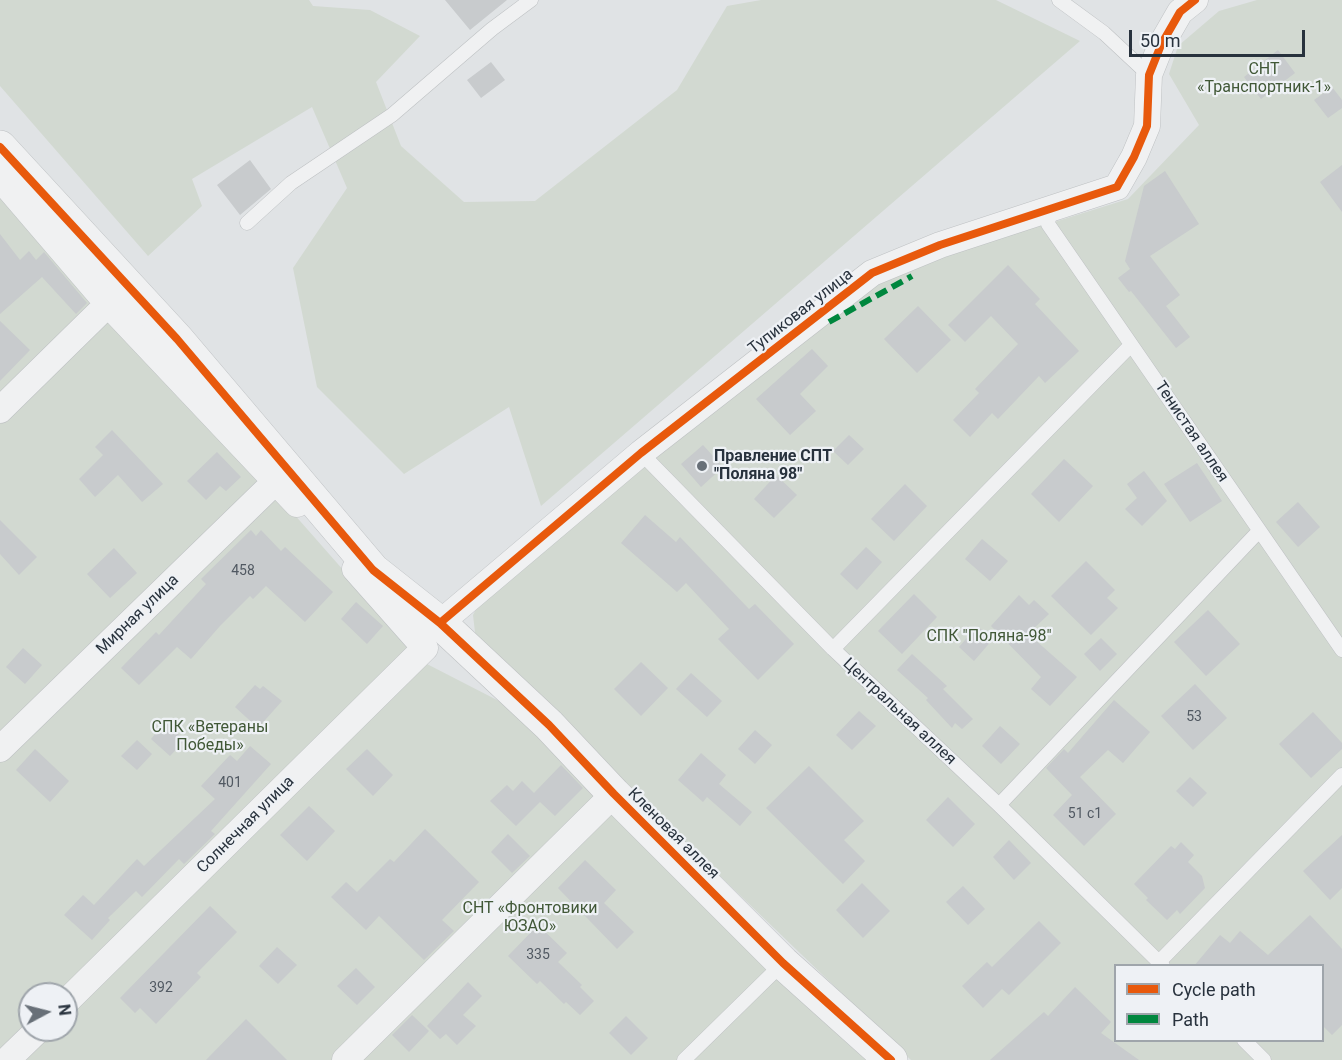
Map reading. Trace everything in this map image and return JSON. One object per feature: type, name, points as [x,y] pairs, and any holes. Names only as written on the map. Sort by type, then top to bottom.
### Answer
[{"type":"street","name":"Тупиковая улица","points":[[433,635],[641,453],[872,273],[940,245],[1117,187],[1134,157],[1147,126],[1149,75],[1161,45],[1180,12],[1195,0]]},
{"type":"street","name":"Кленовая аллея","points":[[0,147],[177,339],[373,570],[433,635],[549,725],[614,794],[783,963],[891,1060]]},
{"type":"street","points":[[0,178],[108,304],[276,481],[433,635]]},
{"type":"street","points":[[0,410],[108,304]]},
{"type":"street","name":"Мирная улица","points":[[0,749],[276,481]]},
{"type":"street","name":"Солнечная улица","points":[[78,990],[433,635]]},
{"type":"street","points":[[345,1060],[614,794]]},
{"type":"street","points":[[7,1060],[26,1042]]},
{"type":"lane","points":[[247,223],[291,183],[392,115],[492,29],[531,0]]},
{"type":"lane","points":[[1059,0],[1104,33],[1149,75]]},
{"type":"lane","name":"Тенистая аллея","points":[[1050,210],[1048,224],[1342,650]]},
{"type":"lane","points":[[833,649],[1131,345]]},
{"type":"lane","name":"Центральная аллея","points":[[641,453],[833,649],[999,805],[1161,964]]},
{"type":"lane","points":[[999,805],[1259,531]]},
{"type":"lane","points":[[1161,964],[1342,775]]},
{"type":"lane","points":[[684,1060],[783,963]]},
{"type":"lane","points":[[1245,1042],[1264,1060]]},
{"type":"green space","points":[[0,0],[309,0],[313,6],[370,10],[420,36],[376,82],[401,146],[464,202],[535,201],[677,90],[727,6],[761,0],[996,0],[1080,41],[541,506],[509,407],[404,474],[317,387],[293,268],[347,188],[312,107],[192,179],[202,206],[148,256],[0,86]]},
{"type":"green space","name":"СПК \"Поляна-98\"","points":[[1257,0],[1342,0],[1342,1060],[911,1060],[476,641],[473,615],[480,602],[853,293],[954,245],[1048,224],[1128,199],[1199,125],[1169,74],[1178,46],[1219,11]]},
{"type":"green space","name":"СПК «Ветераны Победы»","points":[[0,180],[425,663],[532,718],[868,1060],[0,1060]]},
{"type":"building","points":[[445,0],[507,0],[470,30]]},
{"type":"building","points":[[1278,50],[1295,73],[1261,99],[1244,77]]},
{"type":"building","points":[[491,62],[505,80],[481,98],[467,80]]},
{"type":"building","points":[[1332,87],[1342,100],[1342,108],[1328,118],[1314,100]]},
{"type":"building","points":[[250,160],[271,189],[240,215],[217,185]]},
{"type":"building","points":[[1342,165],[1342,212],[1320,182]]},
{"type":"building","points":[[1165,171],[1199,224],[1150,256],[1180,295],[1166,306],[1190,337],[1176,348],[1118,278],[1130,269],[1125,261],[1144,186]]},
{"type":"building","points":[[0,234],[20,260],[29,251],[36,260],[44,252],[87,303],[76,314],[42,277],[0,314]]},
{"type":"building","points":[[1008,265],[1040,299],[1035,304],[1079,351],[1045,383],[1039,376],[998,419],[992,413],[970,437],[953,420],[979,393],[975,389],[1018,344],[991,316],[965,342],[948,325]]},
{"type":"building","points":[[918,306],[951,340],[917,373],[884,339]]},
{"type":"building","points":[[0,321],[30,350],[0,381]]},
{"type":"building","points":[[812,349],[828,366],[800,394],[816,411],[790,435],[756,399]]},
{"type":"building","points":[[112,430],[163,484],[142,502],[118,475],[95,497],[79,479],[103,455],[95,447]]},
{"type":"building","points":[[849,435],[864,449],[848,465],[833,451]]},
{"type":"building","name":"Правление СПТ \"Поляна 98\"","points":[[703,445],[723,467],[701,487],[681,464]]},
{"type":"building","points":[[217,452],[241,477],[226,491],[220,486],[206,500],[187,481]]},
{"type":"building","points":[[1064,459],[1093,486],[1059,522],[1031,494]]},
{"type":"building","points":[[1197,463],[1222,501],[1190,522],[1164,484]]},
{"type":"building","points":[[1144,471],[1167,501],[1142,526],[1125,509],[1137,498],[1127,484]]},
{"type":"building","points":[[776,475],[797,495],[774,518],[754,499]]},
{"type":"building","points":[[905,484],[927,506],[894,541],[871,519]]},
{"type":"building","points":[[1298,502],[1320,527],[1298,547],[1276,522]]},
{"type":"building","points":[[645,515],[676,542],[680,537],[749,609],[755,604],[794,644],[758,680],[718,639],[729,629],[686,583],[677,592],[621,543]]},
{"type":"building","points":[[0,520],[37,557],[19,575],[0,554]]},
{"type":"building","points":[[251,530],[256,536],[261,530],[281,551],[285,547],[333,592],[305,622],[266,586],[253,599],[250,596],[191,659],[177,647],[139,685],[121,668],[156,632],[159,635],[206,584],[201,579]]},
{"type":"building","points":[[982,539],[1008,561],[990,581],[965,559]]},
{"type":"building","points":[[866,547],[882,562],[857,590],[840,574]]},
{"type":"building","points":[[114,548],[137,573],[110,598],[87,574]]},
{"type":"building","points":[[1086,561],[1115,590],[1107,598],[1118,608],[1091,635],[1051,596]]},
{"type":"building","points":[[914,594],[937,617],[902,654],[878,631]]},
{"type":"building","points":[[1019,595],[1029,605],[1034,600],[1049,614],[1031,631],[1037,637],[1034,639],[1077,677],[1050,706],[1031,689],[1041,677],[991,626]]},
{"type":"building","points":[[356,602],[383,626],[367,644],[341,619]]},
{"type":"building","points":[[1208,610],[1240,644],[1206,676],[1174,642]]},
{"type":"building","points":[[977,626],[993,639],[974,661],[959,647]]},
{"type":"building","points":[[1101,638],[1117,654],[1100,671],[1084,654]]},
{"type":"building","points":[[23,648],[42,665],[25,684],[6,667]]},
{"type":"building","points":[[912,654],[947,686],[943,689],[973,719],[962,729],[955,723],[952,728],[926,700],[928,698],[897,670]]},
{"type":"building","points":[[641,662],[668,688],[641,716],[614,689]]},
{"type":"building","points":[[691,673],[722,701],[707,717],[676,689]]},
{"type":"building","points":[[1195,684],[1227,718],[1193,750],[1161,716]]},
{"type":"building","points":[[255,685],[260,689],[263,686],[282,701],[258,728],[235,707]]},
{"type":"building","points":[[1114,700],[1150,732],[1123,763],[1108,750],[1080,777],[1116,814],[1084,846],[1053,815],[1072,795],[1046,768],[1064,749],[1068,753]]},
{"type":"building","points":[[859,711],[876,726],[852,750],[836,735]]},
{"type":"building","points":[[1313,712],[1342,743],[1342,749],[1311,778],[1279,744]]},
{"type":"building","points":[[165,722],[185,740],[170,756],[151,739]]},
{"type":"building","points":[[1000,726],[1020,744],[1001,764],[982,746]]},
{"type":"building","points":[[755,730],[772,745],[755,764],[738,749]]},
{"type":"building","points":[[137,740],[152,754],[137,770],[121,756]]},
{"type":"building","points":[[250,746],[271,764],[211,831],[215,834],[184,864],[179,859],[142,897],[136,891],[108,918],[110,920],[92,940],[64,915],[83,895],[94,905],[137,859],[144,866],[215,799],[201,786],[230,755],[237,761]]},
{"type":"building","points":[[35,749],[69,781],[50,802],[16,770]]},
{"type":"building","points":[[367,749],[393,775],[373,796],[346,769]]},
{"type":"building","points":[[701,753],[726,775],[719,784],[752,812],[740,826],[707,797],[703,802],[678,780]]},
{"type":"building","points":[[561,765],[583,788],[555,816],[540,802],[516,826],[490,801],[507,785],[513,791],[522,781],[534,793]]},
{"type":"building","points":[[809,766],[864,821],[844,840],[865,861],[843,884],[766,808]]},
{"type":"building","points":[[1190,777],[1207,793],[1193,807],[1176,791]]},
{"type":"building","points":[[948,797],[975,824],[953,847],[926,820]]},
{"type":"building","points":[[309,806],[335,831],[307,861],[280,835]]},
{"type":"building","points":[[425,829],[479,882],[442,920],[454,931],[424,960],[379,916],[366,930],[331,897],[346,882],[357,892],[390,859],[394,862]]},
{"type":"building","points":[[508,834],[530,856],[512,873],[491,852]]},
{"type":"building","points":[[1342,835],[1342,888],[1330,900],[1303,871]]},
{"type":"building","points":[[1009,840],[1031,863],[1014,880],[993,857]]},
{"type":"building","points":[[1181,842],[1194,855],[1188,862],[1202,876],[1205,888],[1180,914],[1177,910],[1167,920],[1146,900],[1148,898],[1134,884],[1171,846],[1175,849]]},
{"type":"building","points":[[585,860],[616,890],[604,903],[634,932],[617,949],[558,888]]},
{"type":"building","points":[[862,883],[890,911],[863,938],[836,910]]},
{"type":"building","points":[[963,886],[985,909],[968,925],[946,902]]},
{"type":"building","points":[[210,906],[237,932],[197,973],[201,977],[156,1024],[140,1008],[135,1013],[120,998]]},
{"type":"building","points":[[1310,915],[1342,949],[1342,1025],[1332,1035],[1324,1027],[1324,964],[1196,964],[1220,935],[1230,943],[1240,931],[1268,955]]},
{"type":"building","points":[[1039,921],[1061,943],[1009,995],[1002,989],[983,1008],[962,986],[987,962],[992,967]]},
{"type":"building","points":[[538,925],[567,953],[558,962],[582,985],[580,987],[594,1001],[580,1015],[566,1002],[564,1004],[540,981],[537,984],[508,956]]},
{"type":"building","points":[[277,947],[297,965],[278,984],[259,966]]},
{"type":"building","points":[[356,968],[375,987],[357,1005],[337,986]]},
{"type":"building","points":[[468,982],[482,996],[463,1015],[476,1026],[457,1045],[446,1034],[440,1039],[427,1026]]},
{"type":"building","points":[[1075,987],[1111,1022],[1101,1033],[1139,1060],[990,1060],[1044,1012],[1048,1016]]},
{"type":"building","points":[[412,1015],[429,1031],[409,1052],[392,1035]]},
{"type":"building","points":[[626,1016],[648,1038],[631,1055],[609,1033]]},
{"type":"building","points":[[246,1019],[287,1060],[206,1060]]},
{"type":"marked path","points":[[829,322],[912,276]]},
{"type":"cycle path","points":[[440,623],[641,453],[872,273],[940,245],[1117,187],[1134,157],[1147,126],[1149,75],[1161,45],[1180,12],[1195,0]]},
{"type":"cycle path","points":[[0,147],[177,339],[373,570],[440,623],[549,725],[614,794],[783,963],[891,1060]]},
{"type":"place","name":"Правление СПТ \"Поляна 98\"","points":[[702,466]]},
{"type":"park label","name":"СНТ «Транспортник-1»","points":[[1264,79]]},
{"type":"park label","name":"СНТ «Фронтовики ЮЗАО»","points":[[530,918]]}]
